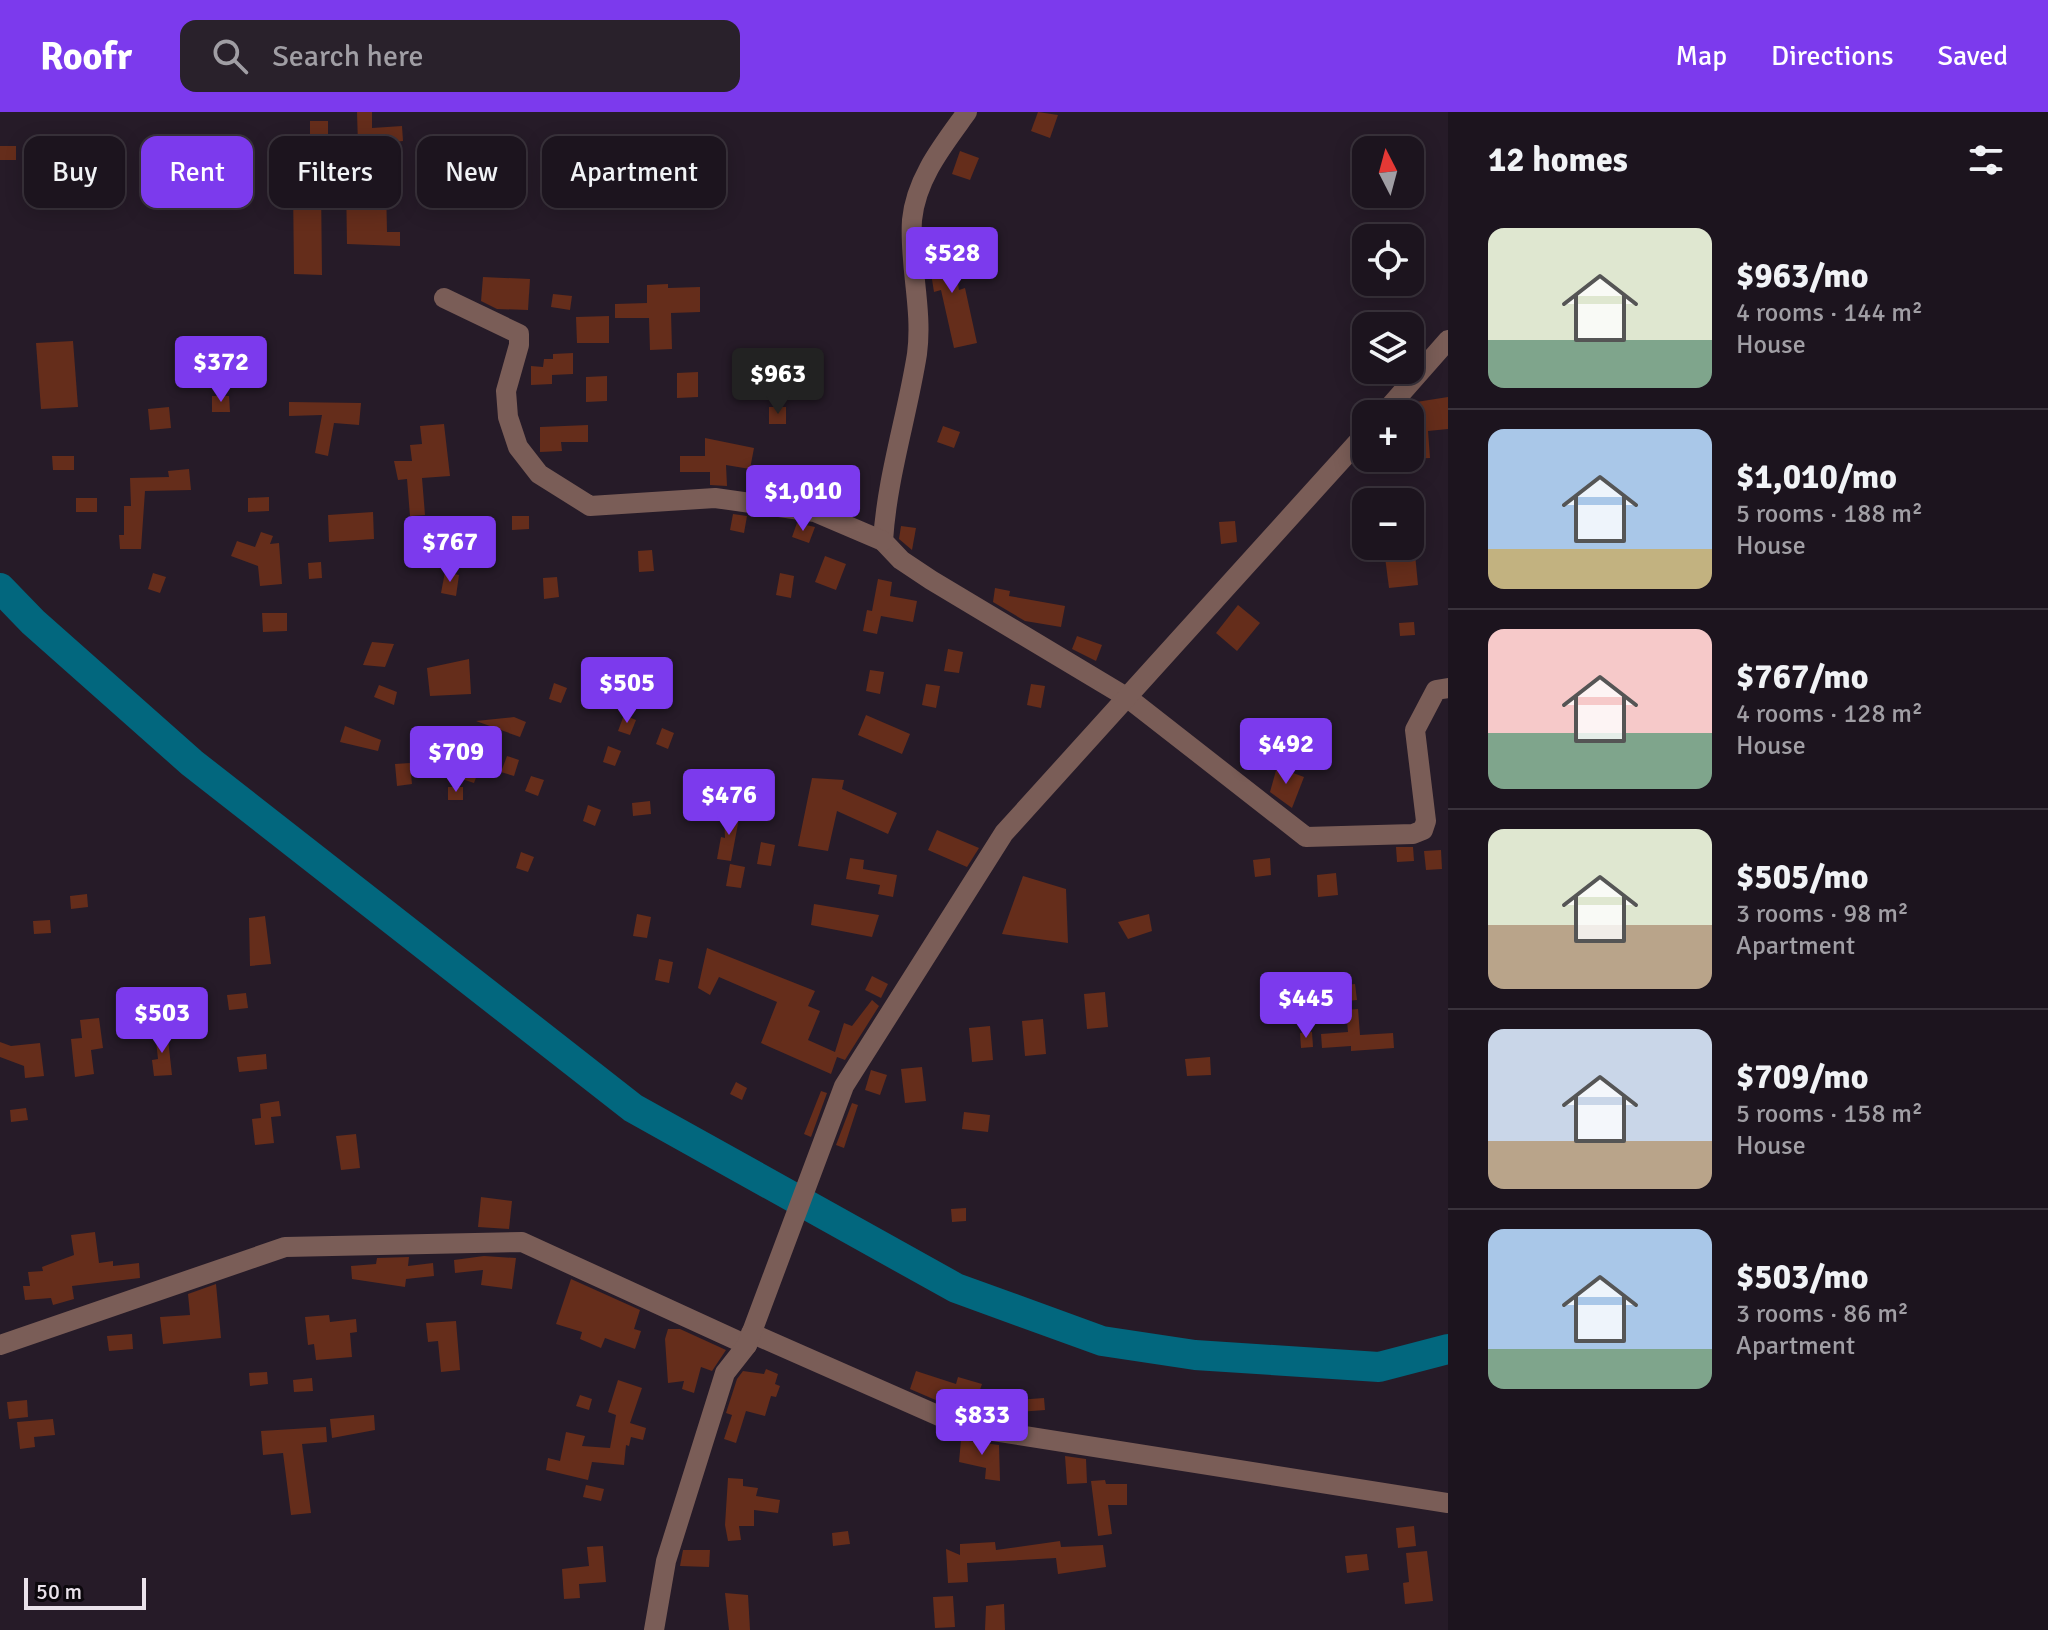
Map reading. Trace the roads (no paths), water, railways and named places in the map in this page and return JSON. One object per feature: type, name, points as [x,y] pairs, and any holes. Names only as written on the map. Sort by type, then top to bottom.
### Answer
[{"type":"street","points":[[883,541],[890,474],[917,353],[920,311],[912,219],[921,186],[938,152],[967,112]]},
{"type":"street","points":[[444,298],[519,334],[506,391],[508,417],[518,447],[539,474],[590,506],[715,498],[815,512],[883,541],[901,560],[931,580],[1128,698],[1306,837],[1413,834],[1423,830],[1426,821],[1415,730],[1436,690],[1448,688]]},
{"type":"street","points":[[1395,400],[1448,340]]},
{"type":"street","points":[[654,1630],[666,1561],[725,1373],[749,1339],[844,1086],[1004,833],[1352,449]]},
{"type":"street","points":[[0,1345],[285,1247],[522,1242],[962,1426],[1448,1503]]},
{"type":"waterway","points":[[0,588],[33,622],[192,763],[633,1108],[956,1288],[1102,1341],[1195,1355],[1379,1367],[1448,1349]]}]
